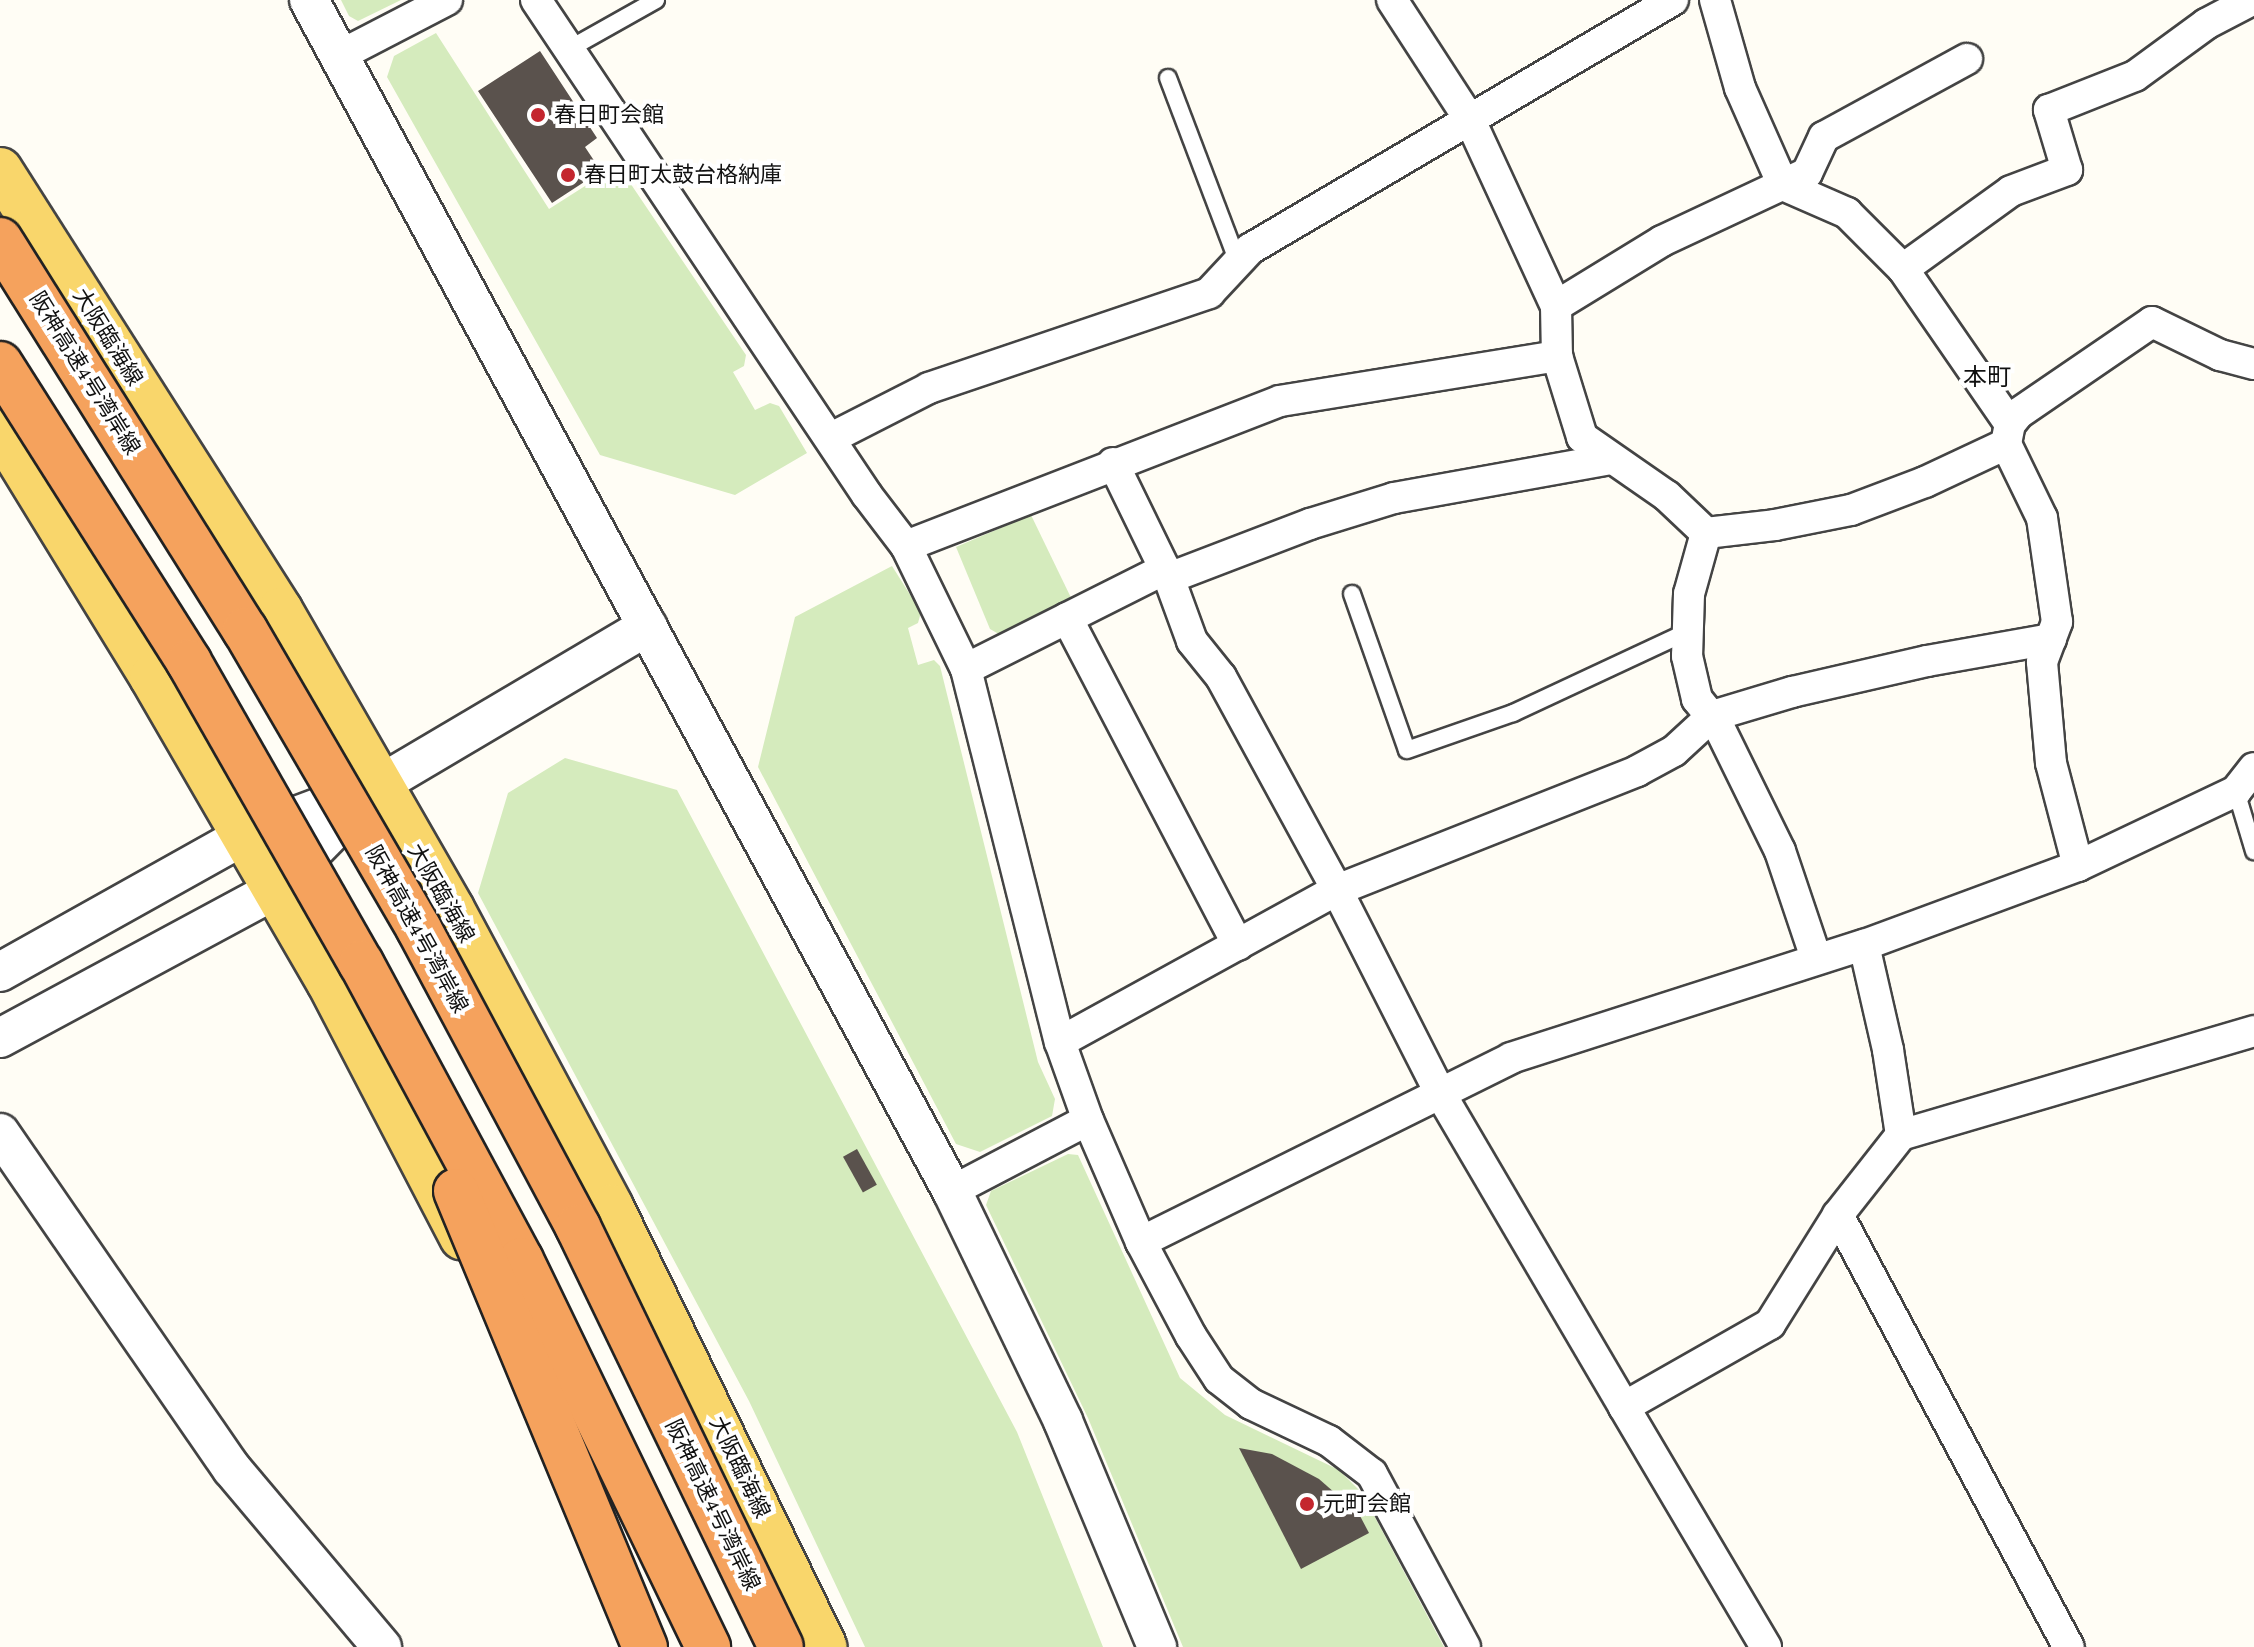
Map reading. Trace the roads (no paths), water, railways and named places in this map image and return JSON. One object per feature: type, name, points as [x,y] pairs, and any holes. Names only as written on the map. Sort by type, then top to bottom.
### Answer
[{"type":"highway","name":"阪神高速4号湾岸線","points":[[0,240],[245,630],[419,929],[578,1227],[781,1647]]},
{"type":"highway","points":[[0,364],[189,662],[361,963],[521,1260],[708,1647]]},
{"type":"highway","points":[[361,963],[645,1647]]},
{"type":"main road","name":"大阪臨海線","points":[[0,170],[280,610],[452,909],[611,1207],[764,1515],[825,1647]]},
{"type":"main road","points":[[0,429],[152,677],[329,982],[475,1262],[668,1647]]},
{"type":"street","points":[[309,0],[337,57],[952,1191],[1063,1421],[1157,1647]]},
{"type":"street","points":[[337,57],[447,0]]},
{"type":"street","points":[[536,0],[867,495],[906,546],[966,669],[1060,1042],[1088,1120],[1141,1242],[1191,1336],[1219,1379],[1251,1404],[1329,1441],[1372,1474],[1465,1647]]},
{"type":"street","points":[[1392,0],[1470,120],[1556,306],[1557,356],[1582,437],[1667,496],[1706,533]]},
{"type":"street","points":[[831,438],[929,388],[1209,293],[1250,249],[1673,0]]},
{"type":"street","points":[[1715,0],[1740,88],[1783,185],[1847,213],[1903,269],[2008,434],[2042,518],[2057,622],[2042,662],[2051,763],[2078,866]]},
{"type":"street","points":[[1903,269],[2011,191],[2067,170],[2049,110],[2135,76],[2206,24],[2252,0]]},
{"type":"street","points":[[1556,306],[1662,241],[1807,173],[1824,137],[1967,59]]},
{"type":"street","points":[[1706,533],[1775,525],[1851,510],[1925,482],[2008,434],[2019,413],[2152,322],[2220,355],[2254,364]]},
{"type":"street","points":[[906,546],[1113,463],[1280,401],[1557,356]]},
{"type":"street","points":[[966,669],[1067,618],[1167,573],[1310,524],[1394,498],[1610,459]]},
{"type":"street","points":[[1113,463],[1167,573],[1192,641],[1221,677],[1337,890],[1440,1093],[1766,1647]]},
{"type":"street","points":[[1706,533],[1689,594],[1687,656],[1697,699],[1712,716],[1780,851],[1816,958]]},
{"type":"street","points":[[1067,618],[1238,945]]},
{"type":"street","points":[[0,972],[243,836],[379,785],[648,626]]},
{"type":"street","points":[[1060,1042],[1337,890],[1637,771],[1674,751],[1712,716],[1792,692],[1927,661],[2051,639]]},
{"type":"street","points":[[1141,1242],[1511,1058],[1864,945],[2078,866],[2245,780]]},
{"type":"street","points":[[0,1038],[275,890],[379,785]]},
{"type":"street","points":[[1864,945],[1888,1050],[1901,1135]]},
{"type":"street","points":[[1624,1407],[1770,1324],[1838,1215],[1901,1135],[2254,1031]]},
{"type":"street","points":[[952,1191],[1088,1120]]},
{"type":"street","points":[[0,1133],[232,1469],[382,1647]]},
{"type":"street","points":[[1838,1215],[2069,1647]]},
{"type":"lane","points":[[569,49],[656,0]]},
{"type":"lane","points":[[1168,78],[1238,262]]},
{"type":"lane","points":[[1352,594],[1407,750],[1513,713],[1687,632]]},
{"type":"lane","points":[[2245,780],[2254,851]]},
{"type":"place","name":"春日町会館","points":[[538,115]]},
{"type":"place","name":"春日町太鼓台格納庫","points":[[568,175]]},
{"type":"place","name":"元町会館","points":[[1307,1504]]},
{"type":"district","name":"本町","points":[[1987,377]]}]
